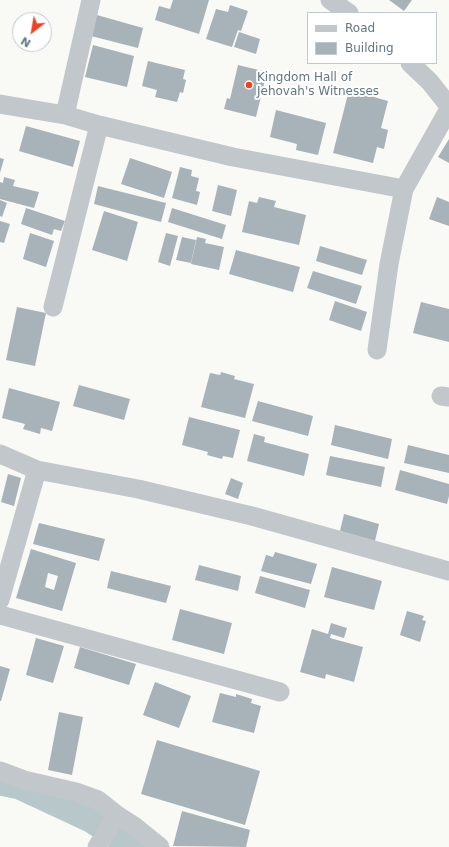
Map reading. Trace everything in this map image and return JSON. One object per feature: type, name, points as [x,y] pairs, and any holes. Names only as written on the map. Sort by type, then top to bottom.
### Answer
[{"type":"street","points":[[65,115],[91,0]]},
{"type":"street","points":[[330,0],[348,12]]},
{"type":"street","points":[[411,64],[430,82],[449,106]]},
{"type":"street","points":[[0,104],[65,115],[99,125],[233,157],[404,189]]},
{"type":"street","points":[[377,350],[389,264],[404,189],[449,109]]},
{"type":"street","points":[[53,307],[99,125]]},
{"type":"street","points":[[0,454],[37,470],[138,489],[252,516],[449,571]]},
{"type":"street","points":[[0,600],[37,470]]},
{"type":"street","points":[[0,615],[280,692]]},
{"type":"street","points":[[0,771],[24,780],[76,792],[98,800],[115,818],[134,826],[160,847]]},
{"type":"street","points":[[97,847],[115,818]]},
{"type":"building","points":[[173,0],[209,0],[199,34],[155,20],[159,6],[170,9]]},
{"type":"building","points":[[389,0],[412,0],[404,11]]},
{"type":"building","points":[[230,5],[248,11],[241,31],[238,30],[232,47],[206,39],[216,9],[228,12]]},
{"type":"building","points":[[97,15],[143,28],[138,48],[91,36]]},
{"type":"building","points":[[239,32],[260,39],[256,54],[234,47]]},
{"type":"building","points":[[93,45],[134,56],[127,87],[85,77]]},
{"type":"building","points":[[148,61],[185,70],[183,79],[186,80],[183,93],[180,92],[177,102],[155,97],[157,90],[142,86]]},
{"type":"building","name":"Kingdom Hall of Jehovah's Witnesses","points":[[238,65],[267,72],[256,117],[224,109],[227,98],[230,99]]},
{"type":"building","points":[[349,90],[388,101],[381,128],[388,130],[384,149],[377,147],[373,163],[333,153]]},
{"type":"building","points":[[276,110],[326,123],[318,155],[296,150],[297,144],[270,137]]},
{"type":"building","points":[[26,126],[80,141],[73,167],[19,151]]},
{"type":"building","points":[[449,139],[449,163],[438,157]]},
{"type":"building","points":[[0,158],[4,159],[0,173]]},
{"type":"building","points":[[130,158],[172,172],[164,198],[121,184]]},
{"type":"building","points":[[180,167],[192,170],[191,176],[199,178],[196,191],[200,192],[197,205],[172,198]]},
{"type":"building","points":[[4,177],[15,180],[13,186],[39,192],[34,208],[0,199],[0,182],[3,183]]},
{"type":"building","points":[[218,185],[237,190],[231,216],[212,211]]},
{"type":"building","points":[[98,186],[166,203],[161,222],[94,204]]},
{"type":"building","points":[[259,197],[276,201],[274,207],[306,215],[299,245],[242,232],[249,201],[257,203]]},
{"type":"building","points":[[437,197],[449,202],[449,226],[429,219]]},
{"type":"building","points":[[0,200],[7,203],[2,217],[0,216]]},
{"type":"building","points":[[26,208],[65,221],[61,231],[54,229],[52,235],[21,224]]},
{"type":"building","points":[[172,208],[226,225],[222,239],[168,222]]},
{"type":"building","points":[[104,211],[138,222],[127,261],[92,250]]},
{"type":"building","points":[[0,221],[10,224],[4,243],[0,242]]},
{"type":"building","points":[[30,233],[54,241],[46,267],[23,259]]},
{"type":"building","points":[[166,233],[178,236],[170,266],[158,262]]},
{"type":"building","points":[[182,237],[196,240],[191,263],[176,260]]},
{"type":"building","points":[[197,237],[206,239],[205,243],[224,247],[219,270],[191,264]]},
{"type":"building","points":[[320,246],[367,260],[362,275],[316,261]]},
{"type":"building","points":[[236,250],[300,267],[293,292],[229,274]]},
{"type":"building","points":[[313,271],[362,286],[356,304],[307,288]]},
{"type":"building","points":[[335,301],[367,312],[361,331],[329,320]]},
{"type":"building","points":[[421,302],[449,309],[449,342],[413,333]]},
{"type":"building","points":[[17,307],[46,313],[35,366],[6,360]]},
{"type":"building","points":[[221,372],[235,376],[234,379],[254,384],[245,418],[201,407],[210,373],[220,375]]},
{"type":"building","points":[[79,385],[130,399],[124,420],[73,406]]},
{"type":"building","points":[[9,388],[60,402],[52,431],[41,428],[40,434],[23,429],[25,424],[2,418]]},
{"type":"building","points":[[258,401],[313,416],[308,436],[252,421]]},
{"type":"building","points":[[189,417],[240,430],[233,458],[223,456],[222,459],[207,455],[208,452],[182,445]]},
{"type":"building","points":[[335,425],[392,439],[388,459],[331,445]]},
{"type":"building","points":[[254,434],[265,437],[264,442],[309,454],[304,476],[247,461]]},
{"type":"building","points":[[408,445],[449,455],[449,473],[404,463]]},
{"type":"building","points":[[330,456],[385,467],[381,487],[326,475]]},
{"type":"building","points":[[400,470],[449,484],[447,504],[395,490]]},
{"type":"building","points":[[8,474],[21,478],[14,506],[1,502]]},
{"type":"building","points":[[231,478],[243,483],[238,499],[225,494]]},
{"type":"building","points":[[344,514],[379,524],[375,541],[340,531]]},
{"type":"building","points":[[39,523],[105,539],[99,561],[33,544]]},
{"type":"building","points":[[31,549],[76,563],[62,611],[16,598]],"holes":[[[48,573],[58,576],[54,590],[45,587]]]},
{"type":"building","points":[[275,552],[317,564],[311,584],[261,571],[266,555],[273,557]]},
{"type":"building","points":[[199,565],[241,576],[238,591],[195,580]]},
{"type":"building","points":[[332,567],[382,581],[374,610],[324,597]]},
{"type":"building","points":[[111,571],[171,586],[166,603],[107,588]]},
{"type":"building","points":[[260,576],[310,590],[305,608],[255,593]]},
{"type":"building","points":[[180,609],[232,623],[224,654],[172,640]]},
{"type":"building","points":[[407,611],[424,616],[422,620],[426,621],[420,642],[400,635]]},
{"type":"building","points":[[331,623],[347,628],[344,638],[331,634],[330,638],[363,647],[354,682],[326,674],[325,679],[300,672],[312,629],[328,634]]},
{"type":"building","points":[[36,638],[64,646],[53,683],[26,675]]},
{"type":"building","points":[[80,647],[136,664],[129,685],[74,668]]},
{"type":"building","points":[[0,666],[10,669],[1,701],[0,701]]},
{"type":"building","points":[[155,682],[191,696],[179,728],[143,715]]},
{"type":"building","points":[[220,693],[236,697],[236,694],[252,699],[251,703],[261,706],[254,733],[212,722]]},
{"type":"building","points":[[59,712],[83,717],[72,775],[48,770]]},
{"type":"building","points":[[157,740],[260,771],[245,825],[141,794]]},
{"type":"building","points":[[182,811],[250,830],[246,847],[173,846]]},
{"type":"waterway","points":[[0,781],[20,785],[91,818],[136,847]]},
{"type":"place","name":"Kingdom Hall of Jehovah's Witnesses","points":[[249,85]]}]
